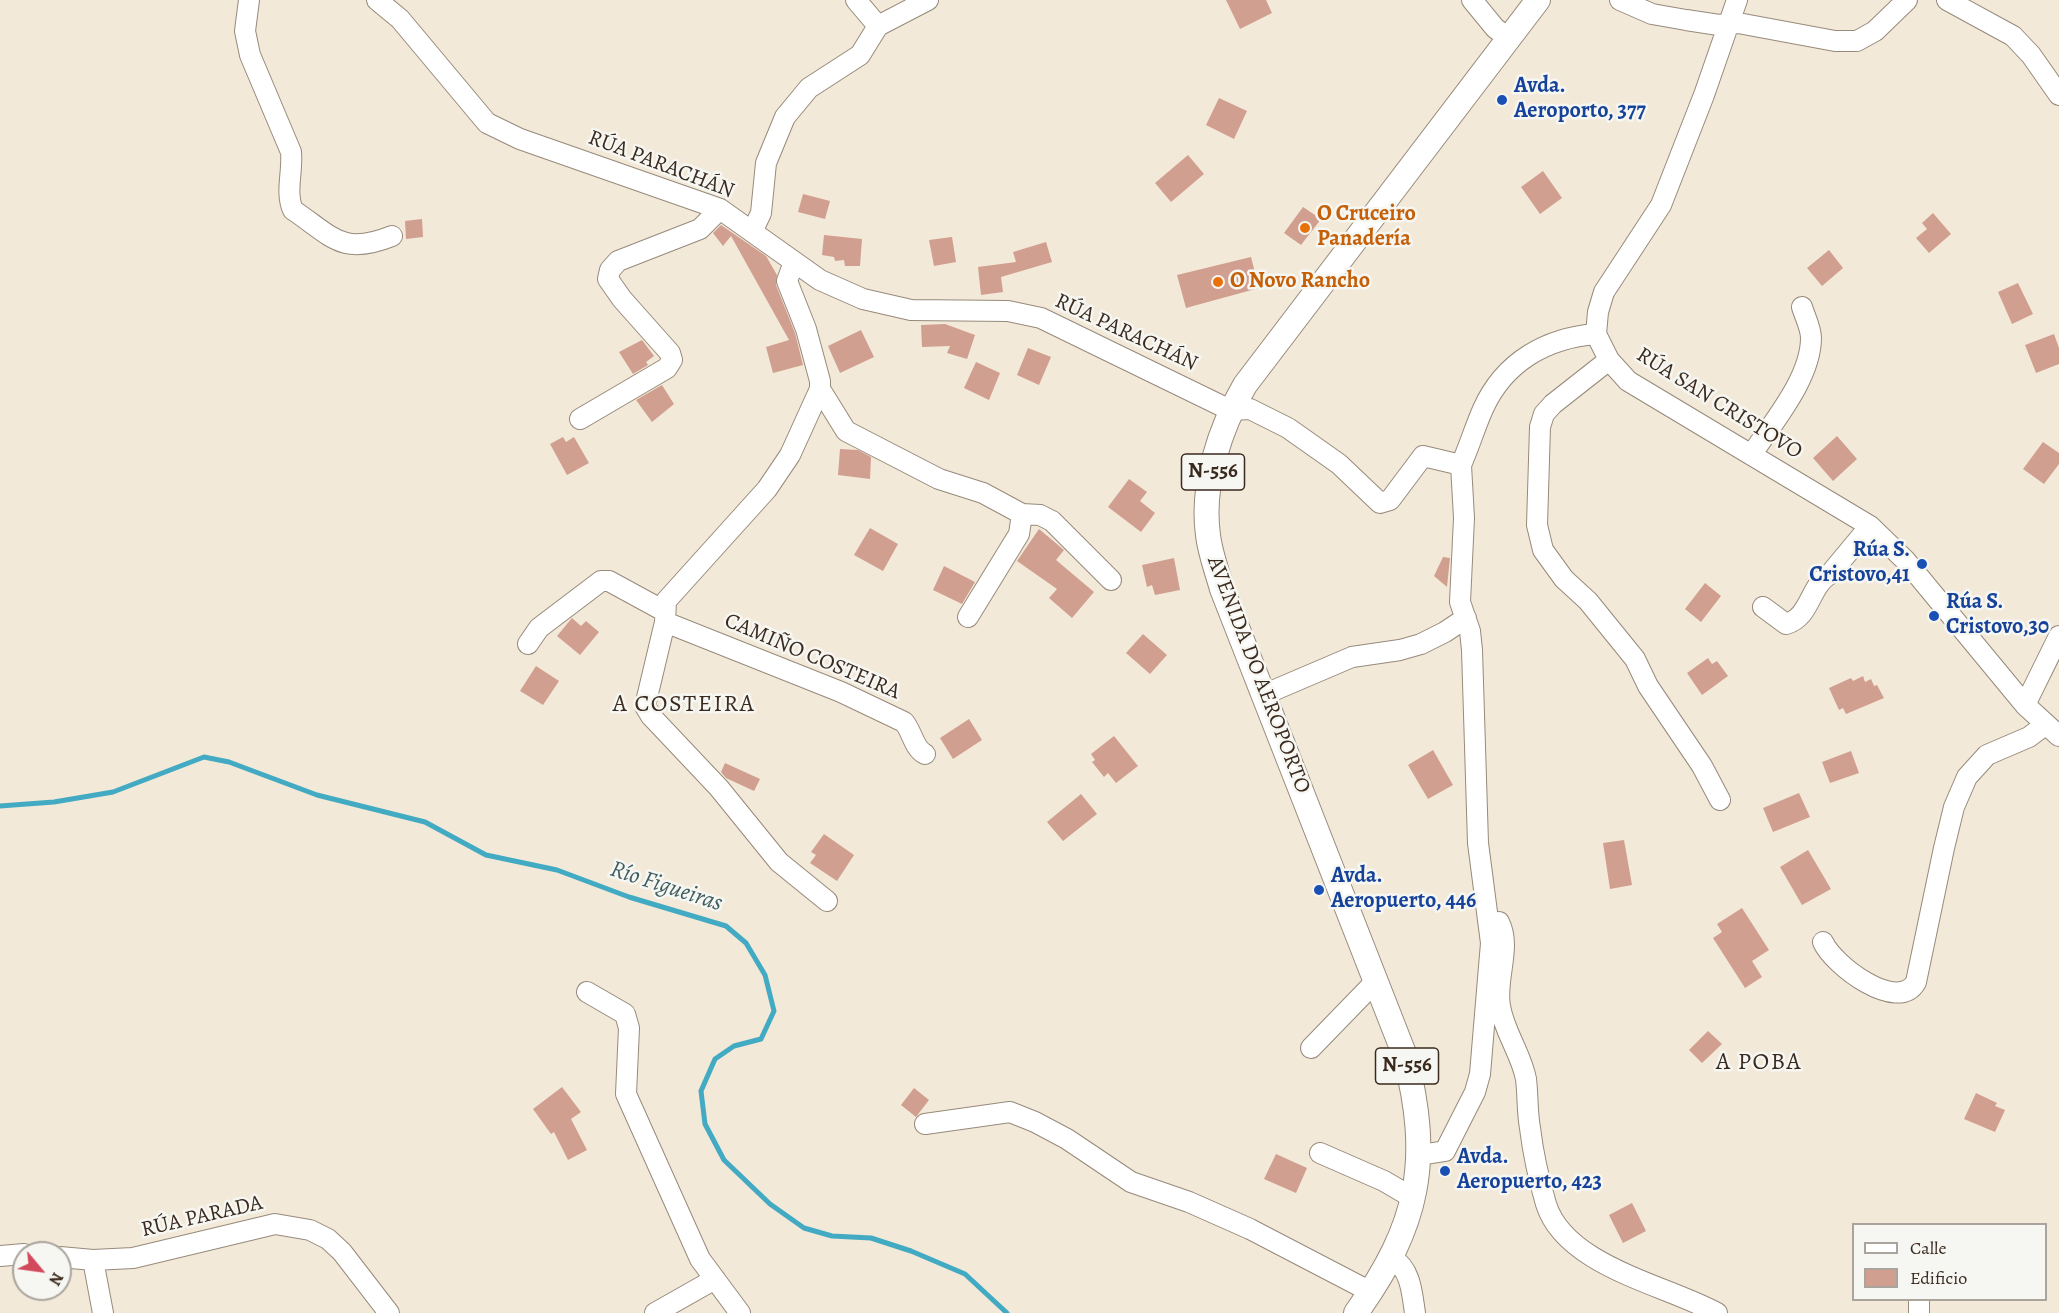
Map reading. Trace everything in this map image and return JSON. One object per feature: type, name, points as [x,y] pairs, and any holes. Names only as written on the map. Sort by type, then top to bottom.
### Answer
[{"type":"main road","name":"AVENIDA DO AEROPORTO","points":[[1356,1313],[1392,1258],[1402,1235],[1413,1198],[1419,1155],[1417,1110],[1412,1083],[1376,981],[1222,589],[1208,536],[1209,494],[1217,452],[1230,410],[1263,358],[1538,0]]},
{"type":"street","points":[[249,0],[245,31],[250,55],[280,133],[291,152],[292,168],[288,201],[293,210],[345,245],[369,245],[392,236]]},
{"type":"street","name":"RÚA PARACHÁN","points":[[377,0],[400,18],[472,108],[488,123],[520,139],[720,209],[753,230],[820,280],[886,306],[911,310],[1008,311],[1041,318],[1230,410],[1250,409],[1288,428],[1339,464],[1380,503],[1390,500],[1423,456],[1461,465]]},
{"type":"street","points":[[856,0],[878,26]]},
{"type":"street","points":[[753,230],[761,213],[766,163],[785,117],[809,88],[860,55],[878,26],[928,0]]},
{"type":"street","points":[[1472,0],[1495,28],[1509,39]]},
{"type":"street","points":[[1620,0],[1652,14],[1719,25],[1738,23],[1835,40],[1857,40],[1875,32],[1907,0]]},
{"type":"street","points":[[1419,1155],[1445,1151],[1474,1092],[1480,1074],[1491,943],[1478,843],[1472,650],[1460,595],[1464,518],[1461,465],[1483,408],[1496,387],[1518,360],[1569,337],[1596,334],[1598,312],[1604,292],[1661,205],[1704,95],[1737,0]]},
{"type":"street","points":[[1947,0],[2013,36],[2031,55],[2059,95]]},
{"type":"street","points":[[580,418],[667,368],[672,360],[670,353],[608,279],[610,270],[618,261],[700,229],[720,209]]},
{"type":"street","points":[[794,262],[787,281],[806,328],[820,389],[779,472],[666,601],[665,616],[645,696],[645,706],[651,716],[719,788],[778,862],[827,901]]},
{"type":"street","points":[[1752,454],[1803,375],[1810,357],[1811,335],[1802,307]]},
{"type":"street","name":"RÚA SAN CRISTOVO","points":[[1596,334],[1609,360],[1628,381],[1870,526],[1906,561],[2025,705],[2052,731]]},
{"type":"street","points":[[1609,360],[1545,414],[1540,427],[1538,538],[1551,562],[1588,601],[1635,659],[1648,686],[1702,766],[1720,800]]},
{"type":"street","points":[[820,389],[846,430],[939,479],[983,493],[1022,514],[1040,515],[1052,521],[1111,580]]},
{"type":"street","points":[[968,617],[1019,534],[1023,521],[1022,514]]},
{"type":"street","points":[[1763,607],[1786,624],[1796,621],[1804,612],[1821,579],[1830,574],[1870,526]]},
{"type":"street","name":"CAMIÑO COSTEIRA","points":[[528,644],[539,628],[601,581],[609,581],[665,616],[841,692],[904,722],[920,752],[925,754]]},
{"type":"street","points":[[1263,695],[1352,657],[1400,650],[1421,644],[1466,618]]},
{"type":"street","points":[[2025,705],[2059,636]]},
{"type":"street","points":[[1823,942],[1838,964],[1878,988],[1890,993],[1909,992],[1916,982],[1954,807],[1967,777],[1987,755],[2029,737],[2052,731]]},
{"type":"street","points":[[1485,910],[1500,923],[1504,948],[1499,1004],[1503,1021],[1520,1055],[1526,1081],[1530,1130],[1547,1206],[1556,1226],[1580,1248],[1600,1261],[1717,1313]]},
{"type":"street","points":[[1311,1048],[1376,981]]},
{"type":"street","points":[[587,992],[625,1014],[630,1028],[626,1094],[700,1259],[740,1313]]},
{"type":"street","points":[[925,1124],[1010,1112],[1027,1118],[1067,1139],[1131,1182],[1189,1202],[1240,1224],[1371,1292]]},
{"type":"street","points":[[1320,1153],[1383,1181],[1413,1198]]},
{"type":"street","name":"RÚA PARADA","points":[[72,1258],[93,1260],[133,1258],[275,1224],[310,1230],[328,1239],[342,1252],[389,1313]]},
{"type":"street","points":[[1392,1258],[1402,1264],[1410,1283],[1415,1313]]},
{"type":"street","points":[[93,1260],[103,1313]]},
{"type":"street","points":[[655,1313],[715,1279]]},
{"type":"building","points":[[1226,0],[1266,0],[1272,13],[1240,29]]},
{"type":"building","points":[[1219,98],[1247,111],[1234,139],[1206,125]]},
{"type":"building","points":[[1188,155],[1204,174],[1171,202],[1155,183]]},
{"type":"building","points":[[1543,171],[1562,198],[1540,214],[1521,187]]},
{"type":"building","points":[[803,194],[830,201],[825,219],[798,212]]},
{"type":"building","points":[[1303,207],[1321,219],[1301,245],[1284,233]]},
{"type":"building","points":[[1933,213],[1951,234],[1929,253],[1916,238],[1927,229],[1922,223]]},
{"type":"building","points":[[422,219],[423,237],[406,239],[405,221]]},
{"type":"building","points":[[721,225],[766,256],[777,275],[776,285],[795,333],[803,365],[773,373],[766,347],[789,340],[731,236],[723,246],[713,233]]},
{"type":"building","points":[[824,235],[862,239],[860,266],[845,266],[844,260],[835,261],[834,257],[822,255]]},
{"type":"building","points":[[952,237],[956,262],[934,266],[929,240]]},
{"type":"building","points":[[1046,242],[1052,262],[1001,277],[1003,292],[981,295],[978,267],[1016,262],[1013,252]]},
{"type":"building","points":[[1829,250],[1843,268],[1822,286],[1807,268]]},
{"type":"building","name":"O Novo Rancho","points":[[1251,257],[1259,288],[1186,308],[1177,275]]},
{"type":"building","points":[[2018,283],[2033,314],[2012,324],[1998,292]]},
{"type":"building","points":[[945,324],[975,335],[967,359],[947,353],[950,346],[922,347],[921,325]]},
{"type":"building","points":[[861,330],[874,357],[840,373],[828,346]]},
{"type":"building","points":[[2054,334],[2059,348],[2059,364],[2036,373],[2025,345]]},
{"type":"building","points":[[642,340],[654,356],[646,362],[648,365],[633,374],[619,352]]},
{"type":"building","points":[[1028,348],[1051,357],[1039,385],[1017,375]]},
{"type":"building","points":[[976,362],[1000,373],[989,400],[964,388]]},
{"type":"building","points":[[662,385],[674,404],[652,422],[636,400]]},
{"type":"building","points":[[1837,436],[1857,459],[1833,481],[1813,458]]},
{"type":"building","points":[[563,437],[566,442],[574,437],[589,463],[567,475],[550,444]]},
{"type":"building","points":[[2043,442],[2059,453],[2059,464],[2044,484],[2023,469]]},
{"type":"building","points":[[840,449],[858,450],[871,457],[870,479],[838,475]]},
{"type":"building","points":[[1129,479],[1147,492],[1140,501],[1155,513],[1141,532],[1108,507]]},
{"type":"building","points":[[870,528],[898,544],[883,571],[854,555]]},
{"type":"building","points":[[1039,529],[1064,550],[1056,560],[1094,592],[1072,618],[1049,598],[1057,589],[1017,561]]},
{"type":"building","points":[[1443,557],[1450,558],[1447,587],[1434,576]]},
{"type":"building","points":[[1174,558],[1180,590],[1155,595],[1152,585],[1147,587],[1142,565]]},
{"type":"building","points":[[944,566],[975,582],[962,604],[933,590]]},
{"type":"building","points":[[1705,583],[1721,596],[1701,622],[1685,609]]},
{"type":"building","points":[[572,618],[581,626],[586,621],[599,632],[580,655],[557,636]]},
{"type":"building","points":[[1143,634],[1167,655],[1150,674],[1126,653]]},
{"type":"building","points":[[1708,658],[1712,664],[1717,661],[1728,676],[1702,695],[1687,673]]},
{"type":"building","points":[[536,666],[559,681],[543,705],[520,691]]},
{"type":"building","points":[[1863,676],[1865,682],[1871,679],[1874,686],[1877,685],[1884,698],[1846,714],[1843,708],[1839,710],[1829,688],[1851,678],[1853,681]]},
{"type":"building","points":[[969,719],[982,740],[953,759],[940,738]]},
{"type":"building","points":[[1114,736],[1138,766],[1116,783],[1108,773],[1104,777],[1092,762],[1095,760],[1091,754]]},
{"type":"building","points":[[1433,750],[1453,785],[1428,799],[1408,765]]},
{"type":"building","points":[[1851,751],[1859,773],[1830,783],[1822,762]]},
{"type":"building","points":[[725,763],[760,779],[754,791],[726,778],[721,772]]},
{"type":"building","points":[[1799,793],[1810,817],[1773,832],[1763,808]]},
{"type":"building","points":[[1081,794],[1097,814],[1063,841],[1047,822]]},
{"type":"building","points":[[824,834],[854,855],[837,881],[810,863],[816,855],[811,852]]},
{"type":"building","points":[[1624,840],[1632,885],[1610,889],[1603,843]]},
{"type":"building","points":[[1808,850],[1831,889],[1802,905],[1780,867]]},
{"type":"building","points":[[1742,908],[1769,950],[1752,961],[1762,977],[1745,988],[1713,938],[1722,932],[1717,924]]},
{"type":"building","points":[[1708,1031],[1722,1044],[1702,1063],[1689,1050]]},
{"type":"building","points":[[562,1087],[581,1112],[571,1119],[587,1150],[568,1160],[554,1132],[551,1134],[533,1109]]},
{"type":"building","points":[[914,1088],[929,1100],[916,1117],[901,1105]]},
{"type":"building","points":[[1976,1093],[1997,1103],[1995,1106],[2005,1110],[1995,1132],[1964,1119]]},
{"type":"building","points":[[1276,1154],[1307,1168],[1296,1193],[1264,1179]]},
{"type":"building","points":[[1632,1203],[1646,1231],[1623,1243],[1609,1215]]},
{"type":"waterway","name":"Río Figueiras","points":[[0,806],[54,802],[113,792],[204,757],[229,762],[317,795],[425,822],[486,855],[557,870],[629,897],[726,926],[746,943],[765,975],[774,1011],[761,1039],[734,1046],[715,1059],[701,1091],[705,1124],[724,1160],[770,1204],[804,1228],[832,1236],[871,1238],[911,1251],[965,1274],[1007,1313]]},
{"type":"place","name":"Avda. Aeroporto, 377","points":[[1502,100]]},
{"type":"place","name":"O Cruceiro Panadería","points":[[1305,228]]},
{"type":"place","name":"O Novo Rancho","points":[[1218,282]]},
{"type":"place","name":"Rúa S. Cristovo,41","points":[[1922,564]]},
{"type":"place","name":"Rúa S. Cristovo,30","points":[[1934,616]]},
{"type":"place","name":"Avda. Aeropuerto, 446","points":[[1319,890]]},
{"type":"place","name":"Avda. Aeropuerto, 423","points":[[1445,1171]]},
{"type":"district","name":"A COSTEIRA","points":[[684,705]]},
{"type":"district","name":"A POBA","points":[[1759,1063]]}]
